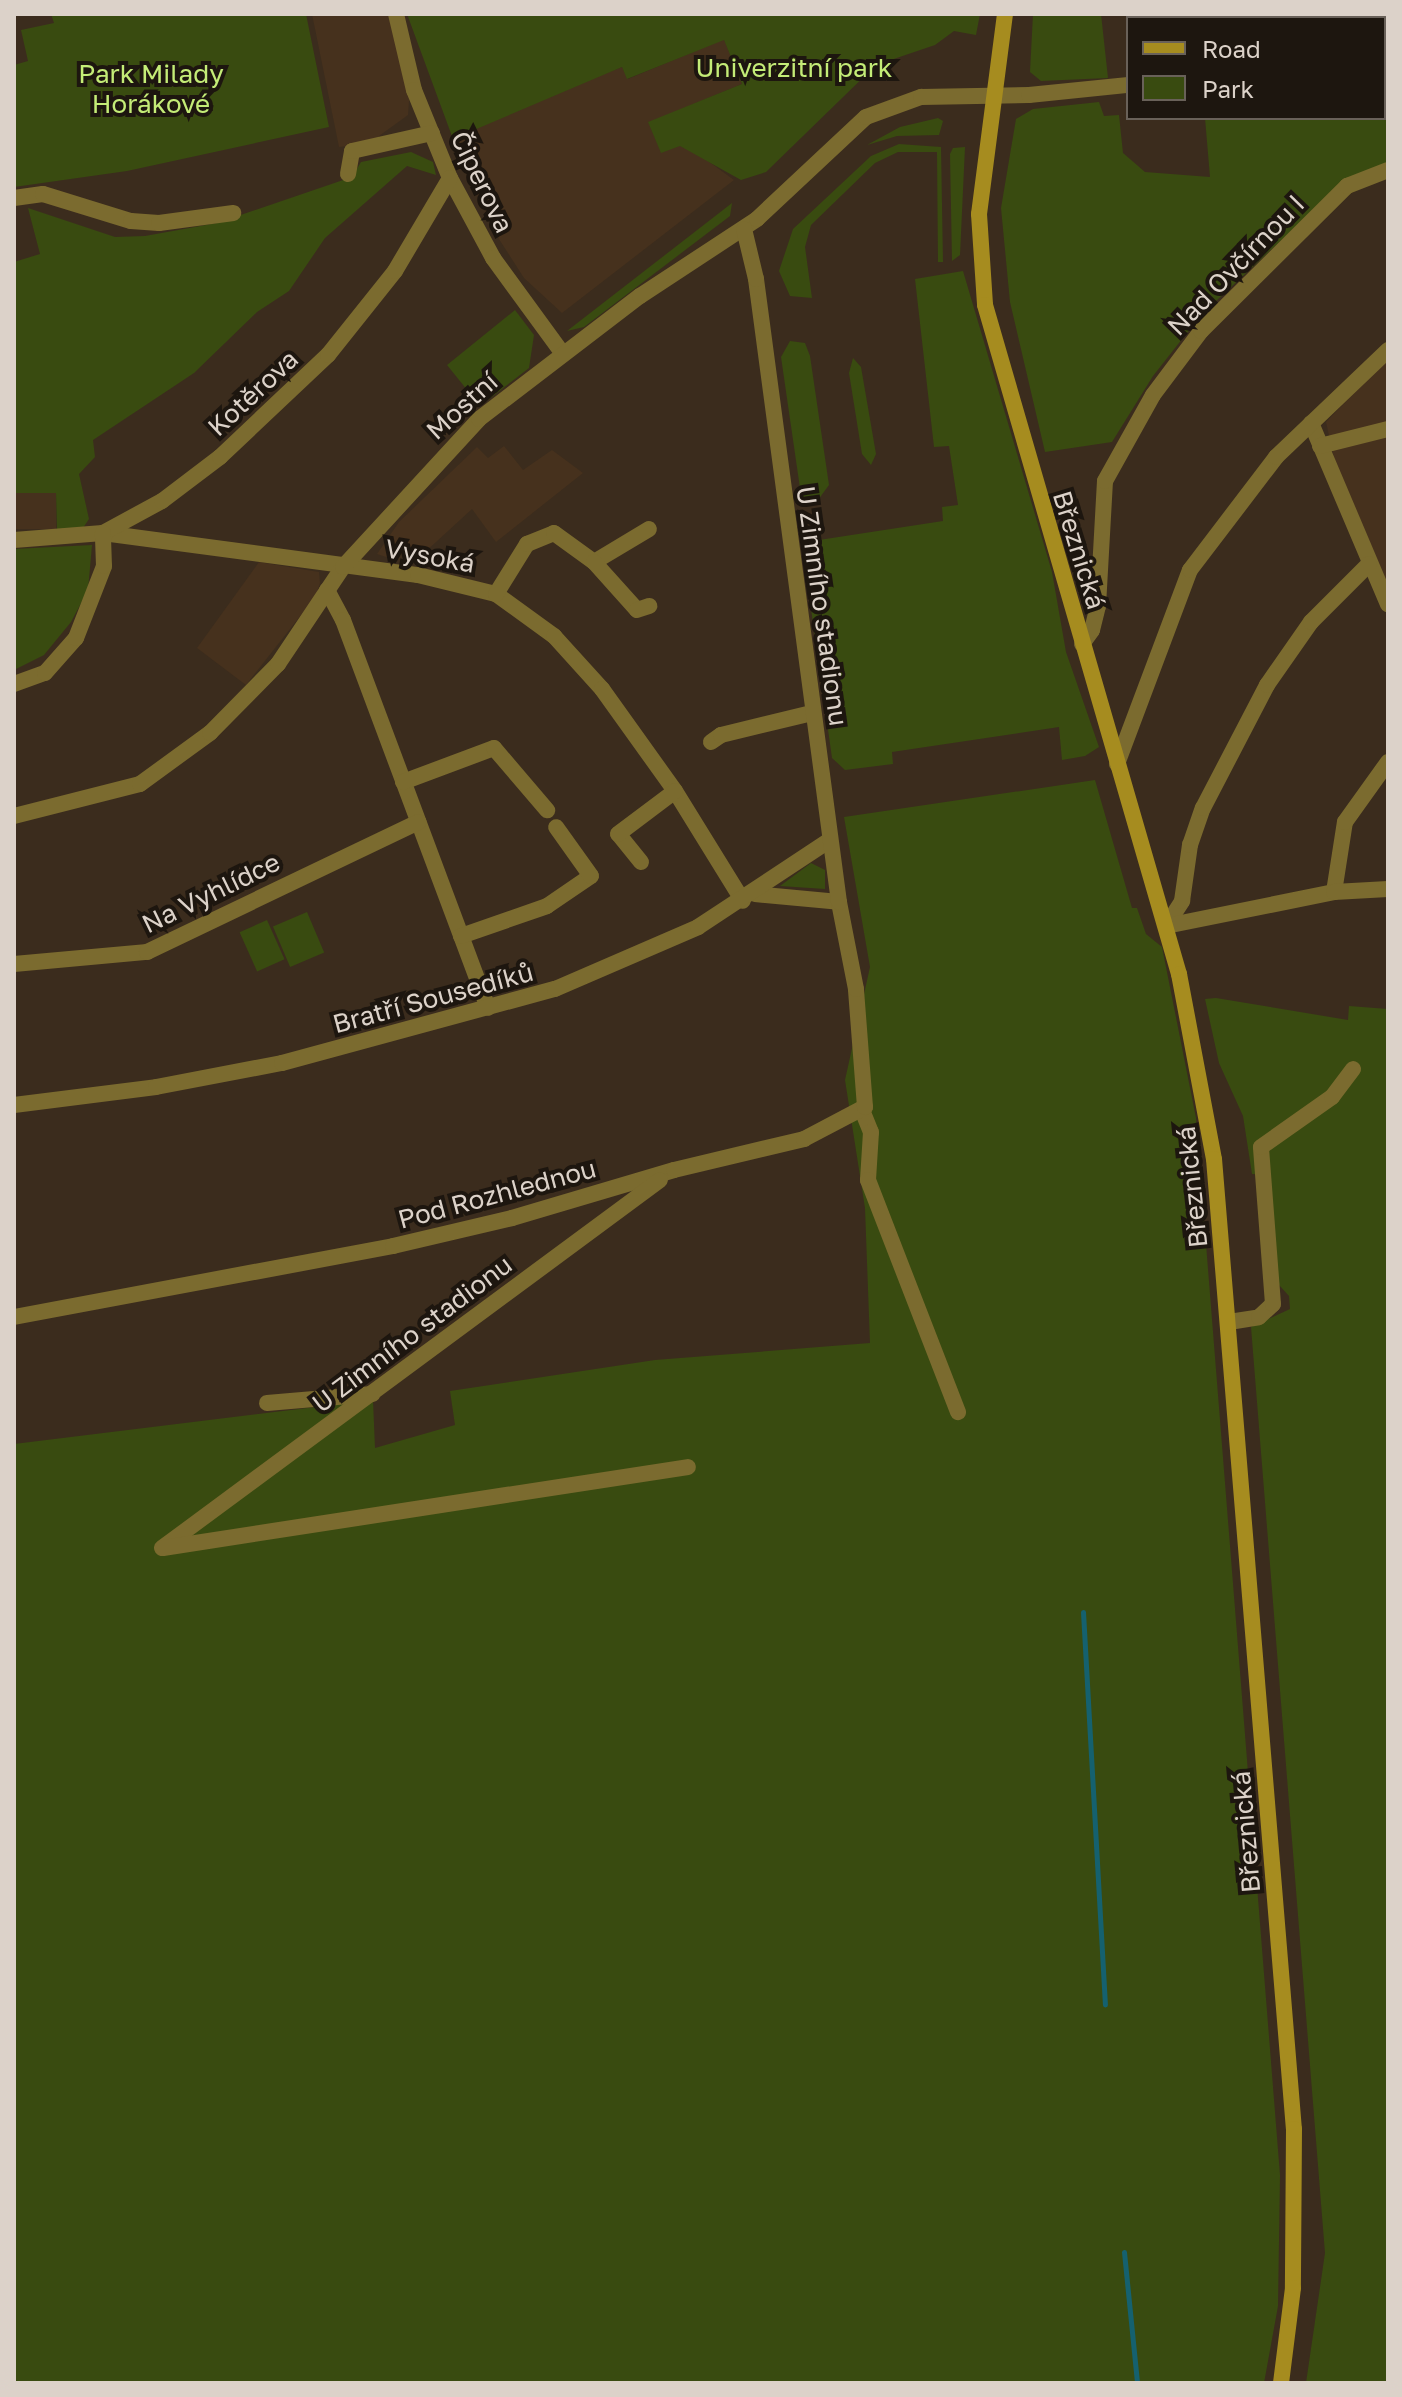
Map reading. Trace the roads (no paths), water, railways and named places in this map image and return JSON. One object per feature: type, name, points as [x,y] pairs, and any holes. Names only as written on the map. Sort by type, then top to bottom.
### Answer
[{"type":"main road","name":"Březnická","points":[[1005,14],[979,214],[983,295],[1166,926],[1209,1117],[1229,1322],[1294,2129],[1295,2255],[1281,2383]]},
{"type":"street","name":"Čiperova","points":[[396,14],[414,90],[450,178],[493,258],[563,354]]},
{"type":"street","name":"Mostní","points":[[14,816],[115,793],[162,771],[253,693],[343,567],[459,438],[563,354],[744,229],[849,130],[877,110],[921,97],[1126,85]]},
{"type":"street","points":[[348,174],[352,151],[432,133]]},
{"type":"street","name":"Nad Ovčírnou I","points":[[1082,644],[1092,631],[1098,606],[1105,481],[1153,395],[1201,331],[1347,186],[1388,170]]},
{"type":"street","name":"Kotěrova","points":[[14,540],[103,533],[162,501],[220,457],[328,355],[395,271],[450,178]]},
{"type":"street","points":[[14,198],[43,194],[131,221],[159,223],[233,213]]},
{"type":"street","name":"U Zimního stadionu","points":[[744,229],[756,279],[812,713],[839,902],[856,989],[868,1093],[862,1110]]},
{"type":"street","points":[[1117,764],[1190,570],[1246,492],[1311,423],[1388,350]]},
{"type":"street","points":[[1311,423],[1369,564],[1383,581],[1388,604]]},
{"type":"street","points":[[1320,446],[1388,429]]},
{"type":"street","points":[[594,562],[649,529]]},
{"type":"street","points":[[14,684],[45,673],[85,622],[104,566],[103,533]]},
{"type":"street","name":"Vysoká","points":[[103,533],[432,577],[496,594],[554,636],[602,689],[749,898]]},
{"type":"street","points":[[496,594],[527,544],[554,533],[594,562],[637,610],[649,606]]},
{"type":"street","points":[[1166,926],[1182,901],[1190,845],[1203,808],[1267,685],[1311,622],[1369,564]]},
{"type":"street","points":[[327,590],[343,620],[488,1008]]},
{"type":"street","points":[[711,742],[812,713]]},
{"type":"street","points":[[403,782],[494,748],[547,810]]},
{"type":"street","points":[[1334,892],[1345,822],[1388,762]]},
{"type":"street","points":[[641,862],[618,834],[675,791]]},
{"type":"street","name":"Na Vyhlídce","points":[[14,964],[147,952],[418,822]]},
{"type":"street","points":[[461,936],[547,906],[591,876],[556,827]]},
{"type":"street","name":"Bratří Sousedíků","points":[[14,1105],[219,1076],[488,1008],[604,971],[749,898],[830,840]]},
{"type":"street","points":[[1166,926],[1334,892],[1388,889]]},
{"type":"street","points":[[749,898],[839,902]]},
{"type":"street","points":[[1229,1322],[1259,1317],[1273,1304],[1261,1147],[1332,1097],[1353,1069]]},
{"type":"street","points":[[862,1110],[871,1132],[868,1180],[958,1412]]},
{"type":"street","name":"Pod Rozhlednou","points":[[14,1317],[393,1246],[512,1218],[674,1170],[804,1139],[862,1110]]},
{"type":"street","name":"U Zimního stadionu","points":[[674,1170],[162,1548],[688,1467]]},
{"type":"street","points":[[267,1403],[375,1393]]},
{"type":"waterway","points":[[1083,1612],[1105,2004]]},
{"type":"waterway","points":[[1124,2252],[1137,2383]]},
{"type":"park label","name":"Univerzitní park","points":[[794,68]]},
{"type":"park label","name":"Park Milady Horákové","points":[[151,89]]}]
